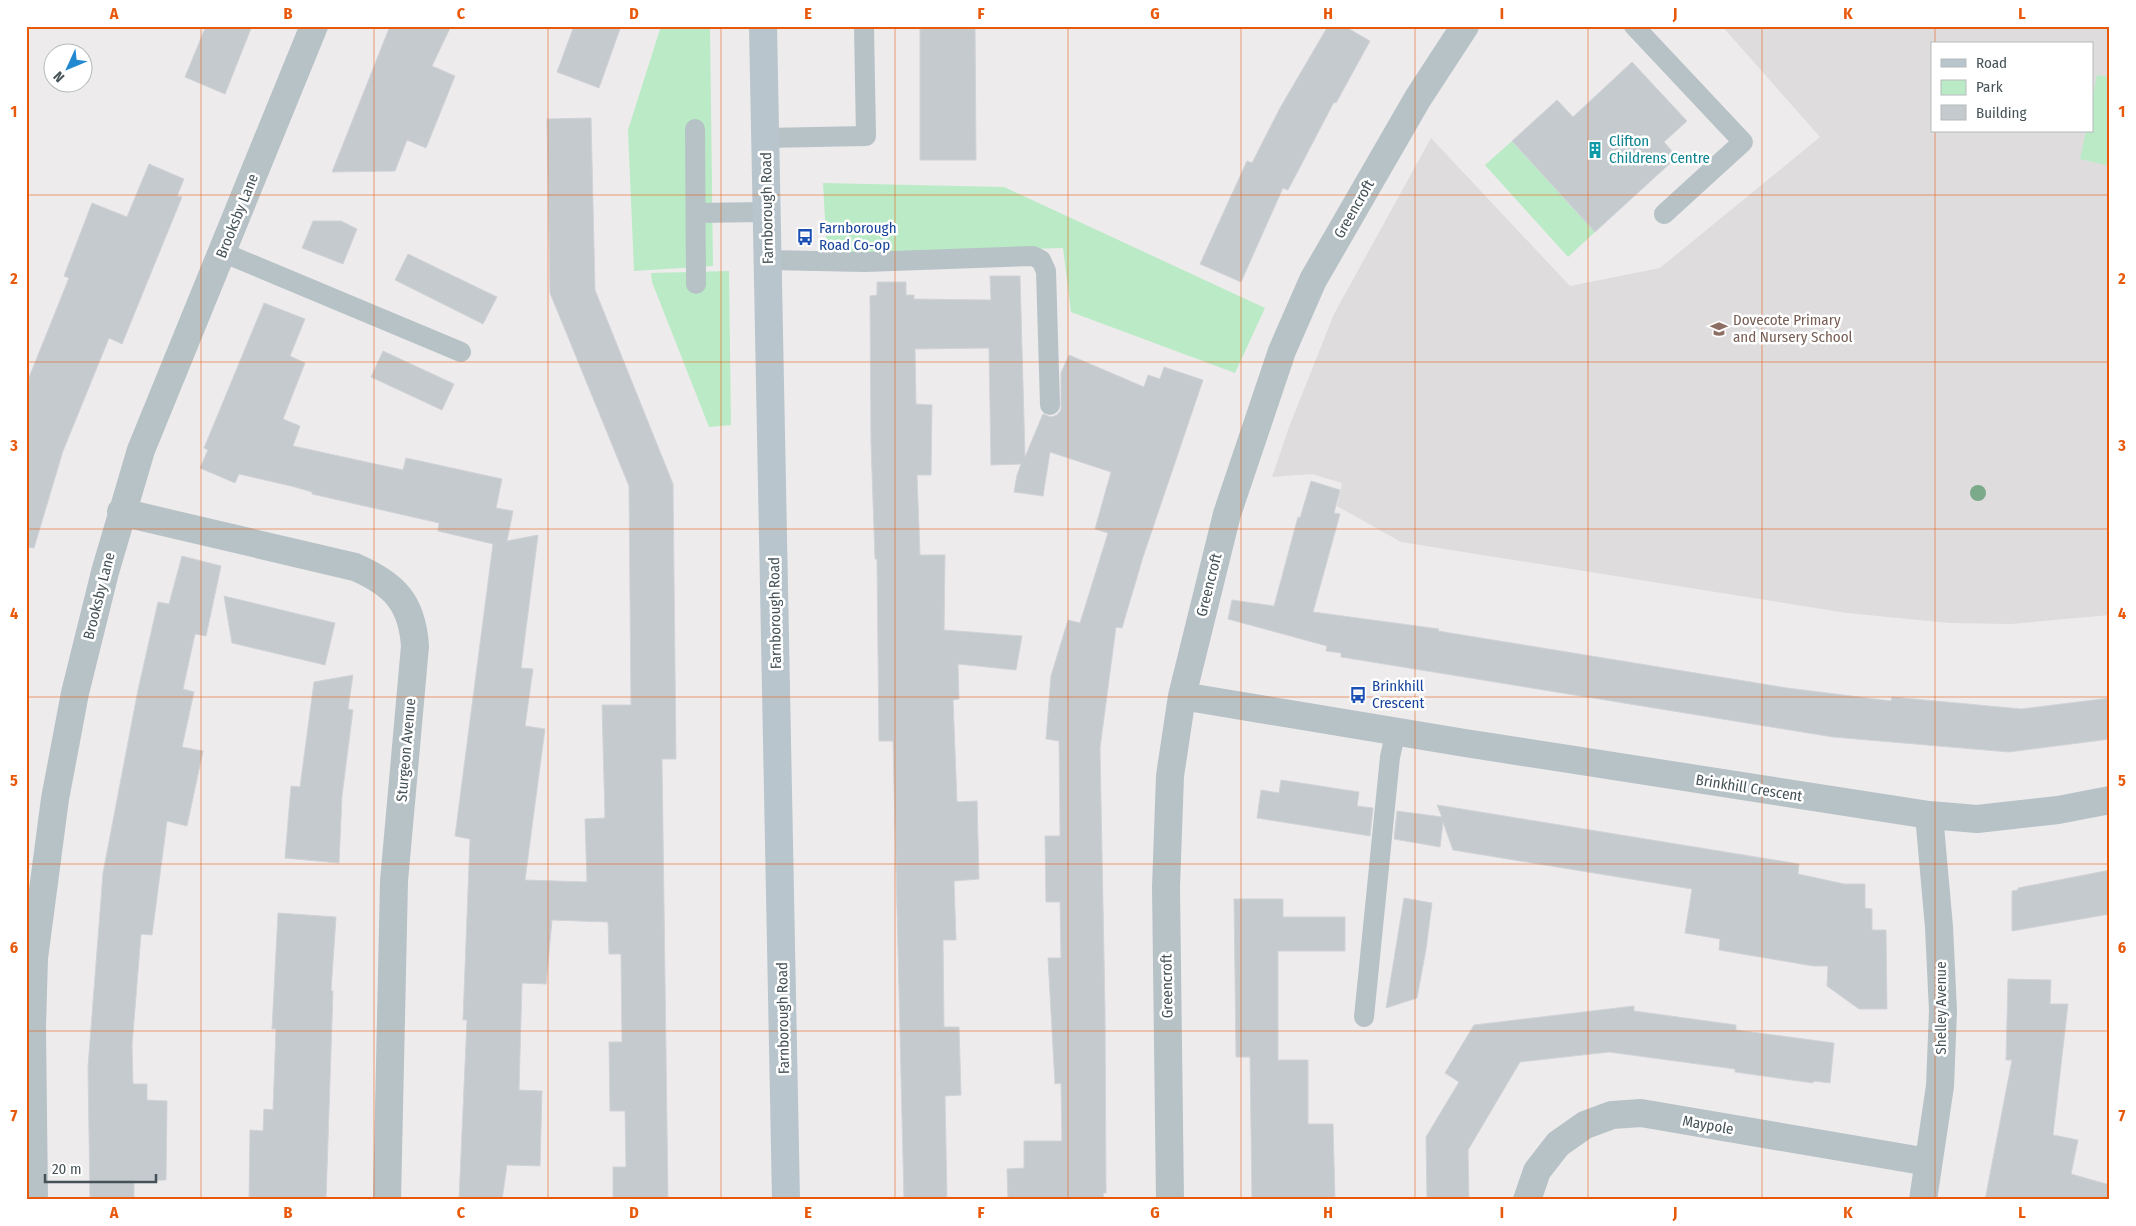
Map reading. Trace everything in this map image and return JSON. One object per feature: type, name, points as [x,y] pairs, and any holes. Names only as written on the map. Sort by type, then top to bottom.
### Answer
[{"type":"street","name":"Brooksby Lane","points":[[34,1200],[32,1027],[34,958],[55,799],[75,693],[122,512],[141,450],[314,26]]},
{"type":"street","name":"Farnborough Road","points":[[763,26],[786,1200]]},
{"type":"street","name":"Greencroft","points":[[1170,1200],[1166,887],[1170,776],[1182,696],[1227,514],[1282,351],[1313,280],[1418,98],[1465,26]]},
{"type":"street","name":"Sturgeon Avenue","points":[[122,512],[355,567],[375,576],[391,588],[405,605],[413,624],[415,646],[394,881],[388,1200]]},
{"type":"street","name":"Brinkhill Crescent","points":[[1182,696],[1929,815],[1977,819],[2058,810],[2110,800]]},
{"type":"street","name":"Shelley Avenue","points":[[1923,1200],[1940,1086],[1943,1010],[1939,927],[1929,815]]},
{"type":"street","name":"Maypole","points":[[1527,1200],[1537,1171],[1558,1144],[1585,1125],[1612,1115],[1641,1113],[1928,1162]]},
{"type":"lane","points":[[765,138],[866,136],[864,26]]},
{"type":"lane","points":[[1634,26],[1743,142],[1664,214]]},
{"type":"lane","points":[[695,129],[696,284]]},
{"type":"lane","points":[[696,213],[767,212]]},
{"type":"lane","points":[[222,252],[461,352]]},
{"type":"lane","points":[[768,260],[865,262],[1033,256],[1041,260],[1046,271],[1050,406]]},
{"type":"lane","points":[[1364,1017],[1390,756],[1396,731]]},
{"type":"shaded area","name":"Dovecote Primary and Nursery School","points":[[1722,26],[2110,26],[2110,615],[2011,624],[1950,623],[1847,613],[1401,542],[1337,506],[1342,483],[1312,474],[1272,477],[1289,427],[1334,314],[1431,138],[1570,286],[1660,268],[1820,137]]},
{"type":"green space","points":[[661,26],[710,26],[713,266],[634,271],[628,130]]},
{"type":"green space","points":[[2097,75],[2110,77],[2110,166],[2080,159],[2086,132],[2094,132],[2094,90]]},
{"type":"green space","points":[[1512,141],[1595,232],[1568,257],[1485,165]]},
{"type":"green space","points":[[823,183],[1004,187],[1265,308],[1235,373],[1071,312],[1063,248],[827,255]]},
{"type":"green space","points":[[729,271],[731,425],[709,427],[652,282],[651,273]]},
{"type":"building","points":[[206,26],[252,26],[225,94],[185,77]]},
{"type":"building","points":[[390,26],[451,26],[432,66],[455,76],[426,148],[407,140],[395,171],[332,172]]},
{"type":"building","points":[[574,26],[621,26],[599,88],[557,72]]},
{"type":"building","points":[[920,26],[975,26],[976,160],[920,160]]},
{"type":"building","points":[[1328,26],[1344,26],[1370,41],[1336,103],[1334,102],[1288,190],[1283,188],[1241,282],[1200,264],[1247,161],[1252,163],[1280,108]]},
{"type":"building","name":"Clifton Childrens Centre","points":[[1632,62],[1687,121],[1664,142],[1677,157],[1595,232],[1512,141],[1557,100],[1573,117]]},
{"type":"building","points":[[591,118],[595,290],[673,484],[676,759],[662,759],[668,1200],[627,1200],[627,1197],[613,1198],[613,1167],[626,1167],[625,1111],[610,1111],[609,1042],[622,1042],[621,954],[609,954],[608,922],[552,920],[546,984],[522,983],[519,1090],[542,1091],[540,1166],[507,1165],[502,1200],[459,1200],[467,1020],[463,1020],[470,839],[455,836],[493,544],[438,531],[439,523],[312,494],[312,492],[295,487],[239,474],[235,483],[200,468],[208,450],[204,448],[264,303],[305,319],[290,356],[305,363],[283,419],[300,426],[293,446],[403,470],[406,458],[502,479],[496,508],[513,511],[507,541],[538,535],[521,668],[533,669],[525,726],[545,729],[525,880],[587,882],[585,819],[605,818],[602,705],[631,705],[629,486],[550,293],[547,119]]},
{"type":"building","points":[[149,164],[184,179],[177,196],[182,197],[122,344],[109,338],[63,451],[34,548],[26,547],[26,385],[69,278],[64,276],[92,203],[127,217]]},
{"type":"building","points":[[313,221],[341,221],[357,229],[343,264],[302,248]]},
{"type":"building","points":[[408,254],[497,297],[483,324],[395,280]]},
{"type":"building","points":[[990,276],[1020,276],[1025,457],[1043,414],[1051,417],[1057,415],[1061,410],[1061,373],[1069,355],[1144,387],[1148,375],[1160,379],[1164,367],[1203,380],[1143,557],[1122,628],[1116,627],[1100,748],[1105,1011],[1106,1193],[1103,1193],[1104,1200],[1008,1200],[1007,1169],[1024,1168],[1024,1141],[1062,1141],[1061,1083],[1055,1084],[1048,958],[1061,958],[1060,902],[1046,902],[1045,836],[1060,836],[1059,741],[1046,739],[1051,676],[1068,620],[1080,623],[1108,533],[1095,529],[1111,472],[1050,452],[1043,496],[1014,492],[1021,464],[991,465],[989,348],[915,349],[916,404],[932,405],[931,475],[917,475],[920,555],[945,555],[944,630],[1022,636],[1016,670],[958,664],[959,699],[953,700],[957,802],[977,801],[979,879],[954,881],[956,940],[943,940],[944,1027],[959,1027],[961,1095],[945,1096],[947,1200],[904,1200],[893,741],[879,741],[877,559],[875,559],[871,442],[870,296],[877,295],[877,282],[906,282],[906,295],[914,295],[914,299],[991,300]]},
{"type":"building","points":[[383,351],[454,384],[442,410],[371,377]]},
{"type":"building","points":[[1311,481],[1340,490],[1334,513],[1340,514],[1313,612],[1439,629],[1438,631],[1787,688],[1891,701],[1892,697],[2021,709],[2110,698],[2110,739],[2009,752],[1833,737],[1341,657],[1341,653],[1326,651],[1327,646],[1228,619],[1232,600],[1274,606],[1298,517],[1300,518]]},
{"type":"building","points":[[182,556],[221,566],[206,636],[195,634],[183,689],[194,692],[182,747],[203,751],[187,826],[167,821],[152,935],[141,934],[132,1046],[133,1084],[147,1084],[147,1100],[167,1101],[166,1180],[134,1181],[134,1200],[90,1200],[88,1067],[103,873],[138,690],[158,602],[169,604]]},
{"type":"building","points":[[224,596],[335,623],[325,665],[232,643]]},
{"type":"building","points":[[353,675],[348,709],[353,710],[342,796],[339,863],[285,858],[291,786],[300,787],[314,682]]},
{"type":"building","points":[[1281,780],[1359,792],[1357,806],[1373,808],[1370,836],[1257,818],[1261,790],[1279,793]]},
{"type":"building","points":[[1437,805],[1799,864],[1798,874],[1844,884],[1865,884],[1865,908],[1872,909],[1872,930],[1886,930],[1887,1009],[1859,1009],[1827,986],[1828,966],[1813,966],[1719,950],[1720,939],[1685,933],[1692,889],[1453,850],[1443,822],[1440,847],[1394,839],[1397,811],[1442,817]]},
{"type":"building","points":[[2110,870],[2110,914],[2012,931],[2012,891],[2018,890],[2018,888]]},
{"type":"building","points":[[1404,898],[1432,903],[1426,949],[1417,998],[1386,1008]]},
{"type":"building","points":[[1234,899],[1283,899],[1283,917],[1345,917],[1345,951],[1278,951],[1278,1060],[1308,1060],[1308,1124],[1333,1124],[1335,1199],[1252,1200],[1250,1057],[1236,1057]]},
{"type":"building","points":[[278,913],[336,917],[331,991],[333,991],[326,1200],[249,1200],[250,1130],[263,1131],[264,1109],[273,1110],[276,1029],[272,1029]]},
{"type":"building","points":[[2008,979],[2051,980],[2050,1004],[2068,1004],[2053,1135],[2078,1140],[2071,1174],[2110,1185],[2110,1200],[1985,1200],[2012,1060],[2006,1060]]},
{"type":"building","points":[[1634,1006],[1634,1011],[1736,1025],[1736,1030],[1834,1043],[1830,1083],[1814,1081],[1813,1083],[1735,1072],[1735,1069],[1609,1052],[1520,1062],[1468,1150],[1469,1200],[1427,1200],[1426,1137],[1459,1082],[1445,1073],[1474,1025]]},
{"type":"place","name":"Clifton Childrens Centre","points":[[1595,150]]},
{"type":"place","name":"Farnborough Road Co-op","points":[[805,237]]},
{"type":"place","name":"Dovecote Primary and Nursery School","points":[[1719,329]]},
{"type":"place","name":"Brinkhill Crescent","points":[[1358,695]]}]
